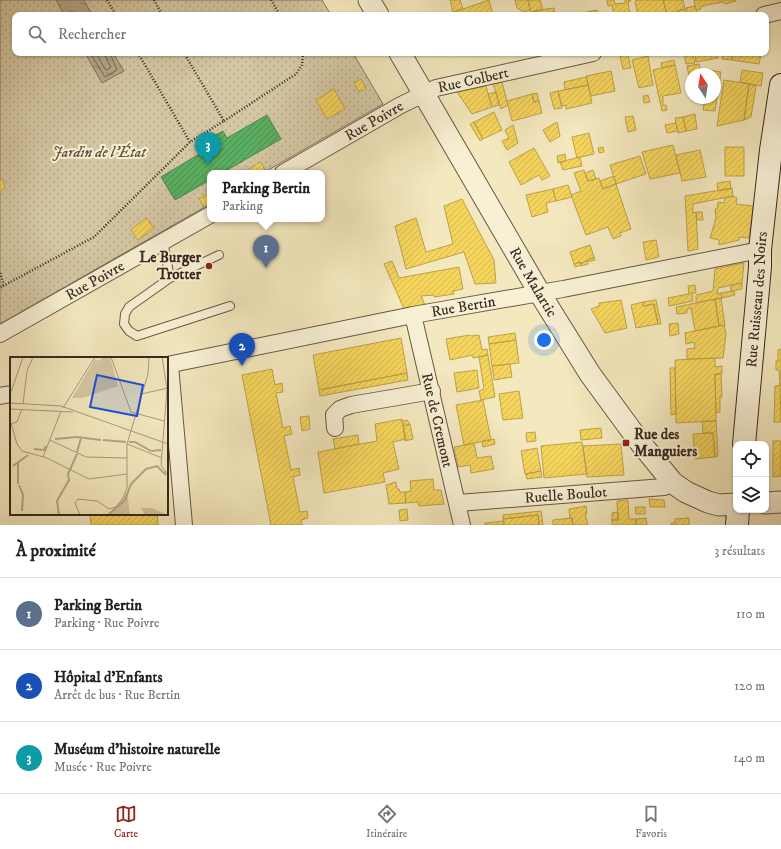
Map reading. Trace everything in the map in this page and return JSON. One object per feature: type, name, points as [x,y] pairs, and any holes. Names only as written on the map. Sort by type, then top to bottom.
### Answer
[{"type":"main road","name":"Rue Ruisseau des Noirs","points":[[744,441],[760,267],[760,250],[776,148],[781,85]]},
{"type":"main road","points":[[737,525],[738,513]]},
{"type":"street","points":[[369,0],[376,12]]},
{"type":"street","points":[[769,14],[781,11]]},
{"type":"street","name":"Rue Malartic","points":[[402,56],[539,292],[590,374],[639,441],[673,483],[686,492],[708,502],[720,505],[733,504]]},
{"type":"street","name":"Rue Colbert","points":[[424,94],[436,88],[580,56]]},
{"type":"street","name":"Rue Poivre","points":[[288,170],[401,105],[424,94]]},
{"type":"street","name":"Rue Poivre","points":[[0,334],[207,217]]},
{"type":"street","name":"Rue Bertin","points":[[168,365],[414,315],[563,289],[760,250]]},
{"type":"street","name":"Rue de Cremont","points":[[414,315],[462,525]]},
{"type":"street","points":[[168,365],[184,525]]},
{"type":"street","points":[[335,428],[334,415],[340,409],[351,405],[432,391]]},
{"type":"street","points":[[0,396],[10,394]]},
{"type":"street","name":"Ruelle Boulot","points":[[458,503],[664,488],[673,483]]},
{"type":"street","points":[[769,503],[781,502]]},
{"type":"lane","points":[[163,241],[170,278]]},
{"type":"lane","points":[[219,255],[170,278],[130,307],[125,314],[124,324],[129,331],[137,336],[230,306]]},
{"type":"path","points":[[107,0],[114,12]]},
{"type":"path","points":[[154,0],[160,12]]},
{"type":"path","points":[[271,0],[278,12]]},
{"type":"path","points":[[140,56],[190,142]]},
{"type":"path","points":[[186,56],[224,121]]},
{"type":"path","points":[[2,287],[94,237],[190,142],[296,74],[302,65],[303,56]]},
{"type":"path","points":[[0,273],[3,282],[2,287]]},
{"type":"green space","name":"Jardin de l'État","points":[[0,0],[322,0],[329,12],[12,12],[12,56],[355,56],[383,104],[268,170],[207,170],[207,206],[0,324]]},
{"type":"water","points":[[56,0],[84,0],[90,12],[62,12]]},
{"type":"water","points":[[87,56],[115,56],[124,71],[102,83]]},
{"type":"building: Logements","points":[[450,0],[460,0],[463,9],[453,12]]},
{"type":"building: Logements","points":[[489,0],[492,12],[454,12]]},
{"type":"building: Logements","points":[[515,0],[528,0],[530,10],[524,12],[517,8]]},
{"type":"building: Logements","points":[[540,0],[543,10],[531,12],[528,1]]},
{"type":"building: Logements","points":[[607,0],[614,0],[615,4],[625,3],[625,0],[631,1],[628,2],[630,12],[613,12],[612,5],[608,6]]},
{"type":"building: Logements","points":[[663,0],[666,12],[637,12],[635,1]]},
{"type":"building: Logements","points":[[663,0],[683,0],[685,9],[677,12],[666,12]]},
{"type":"building: Logements","points":[[694,0],[736,1],[725,4],[723,2],[707,5],[696,10]]},
{"type":"building: Logements","points":[[695,6],[697,12],[687,12],[686,8]]},
{"type":"building: Logements","points":[[554,8],[555,12],[534,12]]},
{"type":"building: Logements","points":[[685,9],[685,12],[677,11]]},
{"type":"building: Logements","points":[[597,10],[597,12],[587,12]]},
{"type":"building: Logements","points":[[620,56],[628,56],[631,68],[623,69]]},
{"type":"building: Logements","points":[[648,56],[653,85],[639,88],[632,60]]},
{"type":"building: Logements","points":[[685,56],[693,56],[695,63],[686,64]]},
{"type":"building: Logements","points":[[695,56],[718,56],[718,58],[696,62]]},
{"type":"building: Logements","points":[[722,56],[732,56],[732,60],[722,59]]},
{"type":"building: Logements","points":[[732,56],[760,56],[759,64],[732,60]]},
{"type":"building: Logements","points":[[674,60],[675,65],[662,68],[661,63]]},
{"type":"building: Logements","points":[[699,64],[700,68],[687,68],[687,66]]},
{"type":"building: Logements","points":[[675,65],[681,93],[663,96],[663,105],[666,105],[667,110],[662,111],[653,70]]},
{"type":"building: Logements","points":[[742,70],[763,73],[761,86],[740,82]]},
{"type":"building: Logements","points":[[611,71],[615,91],[591,96],[586,76]]},
{"type":"building: Logements","points":[[586,77],[588,85],[565,90],[564,82]]},
{"type":"building: Logements","points":[[361,79],[366,89],[359,92],[354,83]]},
{"type":"building: Logements","points":[[724,80],[749,84],[744,120],[717,126]]},
{"type":"building: Logements","points":[[502,82],[508,105],[501,109],[493,84]]},
{"type":"building: Logements","points":[[749,84],[756,86],[751,117],[744,120]]},
{"type":"building: Logements","points":[[588,85],[592,103],[566,109],[566,105],[562,106],[558,91]]},
{"type":"building: Logements","points":[[486,86],[492,107],[472,114],[457,92]]},
{"type":"building: Logements","points":[[334,89],[345,109],[327,119],[316,100]]},
{"type":"building: Logements","points":[[558,91],[562,108],[554,109],[550,93]]},
{"type":"building: Logements","points":[[496,92],[499,105],[492,107],[488,94]]},
{"type":"building: Logements","points":[[537,93],[539,101],[534,102],[532,94]]},
{"type":"building: Logements","points":[[532,94],[534,102],[539,101],[542,113],[512,121],[507,101]]},
{"type":"building: Logements","points":[[648,95],[650,102],[644,103],[643,96]]},
{"type":"building: Logements","points":[[704,104],[716,104],[715,111],[703,110]]},
{"type":"building: Logements","points":[[494,112],[502,130],[483,139],[474,122]]},
{"type":"building: Logements","points":[[695,114],[697,129],[686,131],[683,117]]},
{"type":"building: Logements","points":[[633,116],[636,130],[628,132],[625,117]]},
{"type":"building: Logements","points":[[683,117],[686,131],[678,133],[675,118]]},
{"type":"building: Logements","points":[[474,122],[483,139],[480,141],[470,124]]},
{"type":"building: Logements","points":[[557,122],[560,136],[550,142],[543,130]]},
{"type":"building: Logements","points":[[676,123],[678,131],[667,133],[665,125]]},
{"type":"building: Logements","points":[[513,125],[518,143],[507,150],[502,141],[509,138],[505,130]]},
{"type":"building: Logements","points":[[589,133],[594,154],[577,158],[572,137]]},
{"type":"building: Logements","points":[[673,145],[680,173],[650,179],[642,152]]},
{"type":"building: Logements","points":[[603,147],[604,152],[599,153],[598,148]]},
{"type":"building: Logements","points":[[725,147],[744,147],[744,176],[725,176]]},
{"type":"building: Logements","points":[[534,148],[550,176],[542,180],[539,175],[521,185],[509,162]]},
{"type":"building: Logements","points":[[700,150],[706,177],[682,181],[676,155]]},
{"type":"building: Logements","points":[[565,154],[566,161],[558,163],[557,156]]},
{"type":"building: Logements","points":[[640,156],[646,174],[616,184],[610,165]]},
{"type":"building: Logements","points":[[580,157],[582,166],[563,170],[560,162]]},
{"type":"building: Logements","points":[[261,162],[265,170],[247,170]]},
{"type":"building: Logements","points":[[584,170],[588,181],[599,178],[603,189],[616,184],[631,229],[620,233],[621,236],[613,239],[608,227],[586,235],[571,195],[581,191],[574,173]]},
{"type":"building: Logements","points":[[593,170],[596,179],[588,181],[585,173]]},
{"type":"building: Logements","points":[[614,176],[616,184],[603,189],[600,181]]},
{"type":"building: Logements","points":[[0,179],[3,180],[5,187],[0,192]]},
{"type":"building: Logements","points":[[730,181],[731,189],[718,191],[717,183]]},
{"type":"building: Logements","points":[[568,185],[572,197],[556,201],[553,189]]},
{"type":"building: Logements","points":[[732,188],[733,196],[693,204],[693,213],[696,212],[698,249],[688,251],[685,196]]},
{"type":"building: Logements","points":[[553,189],[556,201],[546,203],[548,212],[532,217],[526,195]]},
{"type":"building: Logements","points":[[207,194],[207,205],[204,207],[199,199]]},
{"type":"building: Logements","points":[[733,196],[737,198],[736,204],[753,206],[749,238],[739,237],[739,240],[719,245],[719,240],[710,238],[716,218],[715,209],[717,209],[718,202],[724,203],[725,198]]},
{"type":"building: Logements","points":[[462,199],[494,260],[496,283],[475,284],[464,252],[406,269],[395,226],[416,218],[426,252],[453,244],[444,206]]},
{"type":"building: Logements","points":[[696,212],[702,212],[703,220],[697,220]]},
{"type":"building: Logements","points":[[146,218],[154,228],[138,240],[131,230]]},
{"type":"building: Logements","points":[[656,240],[659,257],[646,260],[643,242]]},
{"type":"building: Logements","points":[[590,245],[594,257],[580,264],[580,262],[574,264],[570,252]]},
{"type":"building: Logements","points":[[594,257],[595,260],[587,262],[588,264],[575,267],[574,264],[580,262],[580,264]]},
{"type":"building: Logements","points":[[392,261],[399,278],[459,267],[463,289],[453,291],[454,294],[434,297],[434,295],[421,296],[425,305],[405,311],[384,264]]},
{"type":"building: Logements","points":[[744,263],[742,283],[718,288],[717,294],[721,293],[722,298],[696,303],[696,295],[713,291],[715,269]]},
{"type":"building: Logements","points":[[742,283],[742,289],[731,291],[731,285]]},
{"type":"building: Logements","points":[[695,285],[696,293],[692,293],[693,301],[669,306],[668,298],[689,294],[688,286]]},
{"type":"building: Logements","points":[[734,291],[735,295],[722,298],[721,293]]},
{"type":"building: Logements","points":[[721,298],[725,325],[719,326],[715,299]]},
{"type":"building: Logements","points":[[715,299],[719,326],[695,331],[691,308],[687,309],[687,313],[677,314],[676,307]]},
{"type":"building: Logements","points":[[621,300],[627,328],[605,333],[591,309],[599,306],[599,303]]},
{"type":"building: Logements","points":[[656,300],[661,324],[658,324],[654,304],[643,306],[643,302]]},
{"type":"building: Logements","points":[[643,302],[643,306],[654,304],[658,324],[636,328],[631,305]]},
{"type":"building: Logements","points":[[678,323],[679,334],[670,336],[669,324]]},
{"type":"building: Logements","points":[[724,325],[726,334],[723,358],[687,359],[687,349],[695,348],[694,342],[686,344],[685,333]]},
{"type":"building: Logements","points":[[515,333],[516,340],[489,344],[488,337]]},
{"type":"building: Logements","points":[[479,335],[482,350],[487,349],[488,355],[473,358],[473,355],[450,360],[446,339]]},
{"type":"building: Logements","points":[[401,338],[407,373],[319,390],[313,355]]},
{"type":"building: Logements","points":[[516,340],[519,363],[492,366],[489,344]]},
{"type":"building: Logements","points":[[781,349],[780,385],[779,370],[776,370],[776,361],[778,361],[778,350]]},
{"type":"building: Logements","points":[[488,355],[495,397],[481,400],[479,391],[484,389],[479,357]]},
{"type":"building: Logements","points":[[715,358],[715,367],[722,366],[722,374],[715,374],[716,421],[676,423],[675,360]]},
{"type":"building: Logements","points":[[510,364],[512,377],[494,380],[492,366]]},
{"type":"building: Logements","points":[[670,368],[675,368],[676,414],[671,415]]},
{"type":"building: Logements","points":[[272,369],[275,385],[282,383],[283,392],[276,393],[283,428],[290,426],[292,434],[284,436],[291,470],[299,468],[300,475],[293,477],[300,512],[307,511],[308,518],[301,520],[302,525],[271,525],[242,375]]},
{"type":"building: Logements","points":[[477,370],[479,388],[457,392],[454,373]]},
{"type":"building: Logements","points":[[407,373],[408,380],[320,396],[319,390]]},
{"type":"building: Logements","points":[[715,374],[721,374],[722,397],[720,397],[720,412],[716,413]]},
{"type":"building: Logements","points":[[780,385],[781,422],[774,422],[775,386]]},
{"type":"building: Logements","points":[[519,391],[523,418],[503,420],[499,394]]},
{"type":"building: Logements","points":[[483,400],[491,440],[464,445],[456,405]]},
{"type":"building: Logements","points":[[309,416],[310,429],[302,431],[300,417]]},
{"type":"building: Logements","points":[[402,419],[406,439],[393,442],[399,469],[383,473],[385,482],[324,493],[318,452],[377,441],[375,424]]},
{"type":"building: Logements","points":[[407,420],[410,424],[403,426],[402,421]]},
{"type":"building: Logements","points":[[702,421],[716,421],[718,456],[715,457],[713,433],[703,433]]},
{"type":"building: Logements","points":[[410,424],[413,439],[405,441],[403,426]]},
{"type":"building: Logements","points":[[601,428],[602,438],[581,440],[580,430]]},
{"type":"building: Logements","points":[[535,432],[536,441],[527,442],[526,433]]},
{"type":"building: Logements","points":[[713,433],[715,457],[695,459],[693,434]]},
{"type":"building: Logements","points":[[358,435],[359,444],[335,449],[333,439]]},
{"type":"building: Logements","points":[[494,439],[495,444],[483,447],[482,441]]},
{"type":"building: Logements","points":[[773,441],[781,441],[781,476],[773,477]]},
{"type":"building: Logements","points":[[582,442],[587,474],[544,478],[541,446]]},
{"type":"building: Logements","points":[[474,443],[477,458],[491,456],[494,469],[471,473],[470,465],[458,467],[454,447]]},
{"type":"building: Logements","points":[[621,444],[624,475],[587,477],[583,446]]},
{"type":"building: Logements","points":[[537,448],[541,471],[525,474],[521,451]]},
{"type":"building: Logements","points":[[541,471],[542,477],[527,479],[526,474]]},
{"type":"building: Logements","points":[[433,479],[434,490],[441,490],[444,504],[419,506],[418,502],[406,503],[405,492],[411,491],[410,481]]},
{"type":"building: Logements","points":[[396,482],[397,489],[399,489],[400,492],[405,492],[406,503],[389,504],[386,485]]},
{"type":"building: Logements","points":[[649,499],[664,500],[665,507],[650,507]]},
{"type":"building: Logements","points":[[628,500],[629,519],[636,519],[636,525],[612,525],[612,520],[618,520],[617,501]]},
{"type":"building: Logements","points":[[586,506],[587,514],[585,514],[588,525],[573,525],[572,518],[570,518],[569,509]]},
{"type":"building: Logements","points":[[635,507],[645,507],[645,514],[636,514]]},
{"type":"building: Logements","points":[[407,509],[408,520],[400,521],[399,510]]},
{"type":"building: Logements","points":[[541,511],[543,525],[539,525],[538,515],[503,519],[503,515]]},
{"type":"building: Logements","points":[[618,512],[618,520],[612,520],[612,513]]},
{"type":"building: Logements","points":[[90,515],[157,515],[158,525],[91,525]]},
{"type":"building: Logements","points":[[538,515],[539,525],[504,525],[503,519]]},
{"type":"building: Logements","points":[[572,518],[573,525],[553,525],[553,520]]},
{"type":"building: Logements","points":[[646,518],[647,525],[636,525],[636,519]]},
{"type":"building: Logements","points":[[689,518],[689,525],[671,525],[671,523],[675,523],[675,519]]},
{"type":"building: Logements","points":[[504,521],[504,525],[485,525],[485,523]]},
{"type":"building: Public","points":[[267,115],[281,139],[227,170],[207,170],[207,182],[175,200],[161,177],[201,153],[197,145],[223,131],[227,138]]},
{"type":"place","name":"Muséum d'histoire naturelle","points":[[208,165]]},
{"type":"place","name":"Le Burger Trotter","points":[[209,266]]},
{"type":"place","name":"Parking Bertin","points":[[266,268]]},
{"type":"place","name":"Hôpital d'Enfants","points":[[242,366]]},
{"type":"place","name":"Rue des Manguiers","points":[[626,443]]}]
